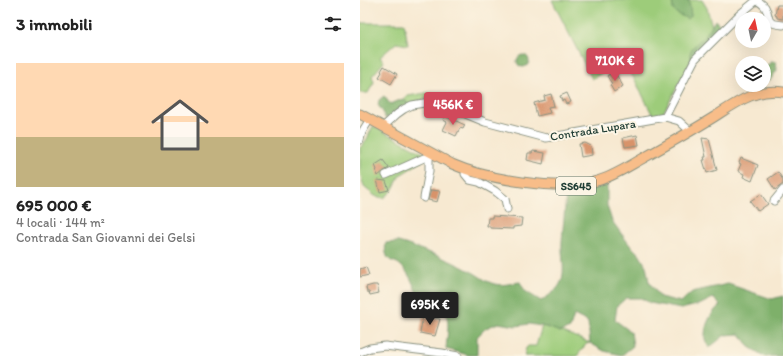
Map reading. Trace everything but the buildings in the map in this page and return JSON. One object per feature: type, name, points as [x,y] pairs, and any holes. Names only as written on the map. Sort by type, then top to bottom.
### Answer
[{"type":"main road","name":"SS645","points":[[360,114],[383,126],[430,155],[466,170],[522,182],[573,186],[586,184],[613,175],[690,132],[749,95],[767,92],[783,92]]},
{"type":"street","points":[[690,132],[679,121],[665,117],[695,59],[739,15],[757,0],[765,7],[769,20],[773,24],[783,25]]},
{"type":"street","name":"Contrada Lupara","points":[[383,126],[404,109],[412,105],[430,102],[446,106],[485,122],[546,138],[665,117]]},
{"type":"street","points":[[360,140],[361,132],[370,120]]},
{"type":"street","points":[[386,175],[430,155],[430,171],[424,198]]},
{"type":"street","points":[[466,170],[465,174],[470,180],[479,182],[495,191],[505,199],[507,209]]},
{"type":"street","points":[[774,201],[783,190]]},
{"type":"street","points":[[360,352],[370,348],[384,346],[410,352],[442,353],[458,356]]},
{"type":"green space","points":[[552,0],[702,0],[707,8],[712,26],[691,51],[690,54],[693,58],[662,115],[654,118],[624,62],[619,62],[592,79]]},
{"type":"green space","points":[[672,0],[689,0],[691,16],[688,19],[673,10]]},
{"type":"green space","points":[[715,20],[720,25],[720,28],[693,58],[690,57],[691,50],[702,39]]},
{"type":"green space","points":[[360,23],[404,23],[408,45],[396,43],[380,57],[384,62],[372,76],[374,82],[368,93],[360,93]]},
{"type":"green space","points":[[521,55],[525,55],[529,61],[525,67],[521,67],[517,63],[517,59]]},
{"type":"green space","points":[[771,62],[776,62],[777,70],[771,79]]},
{"type":"green space","points":[[426,93],[439,96],[442,99],[440,101],[425,99],[408,105],[403,99],[408,96]]},
{"type":"green space","points":[[384,96],[390,104],[403,99],[408,105],[385,118],[378,105],[379,100]]},
{"type":"green space","points":[[373,126],[425,154],[421,162],[400,175],[392,191],[384,198],[375,196],[364,187],[360,173],[360,148],[367,139]]},
{"type":"green space","points":[[607,185],[607,206],[612,221],[629,244],[639,254],[646,266],[649,282],[660,297],[681,302],[692,292],[728,284],[772,299],[783,296],[783,356],[764,356],[749,347],[740,334],[725,335],[709,348],[705,339],[707,323],[711,315],[720,305],[713,298],[701,304],[681,309],[650,303],[641,298],[626,298],[617,306],[615,320],[631,332],[633,346],[622,355],[604,351],[590,343],[588,322],[574,315],[570,328],[560,332],[547,327],[529,324],[516,326],[498,323],[486,328],[477,337],[477,355],[468,355],[446,349],[448,324],[444,311],[440,307],[432,304],[421,303],[407,272],[399,264],[389,259],[386,254],[386,243],[398,242],[405,244],[453,262],[491,283],[501,285],[520,282],[525,291],[541,301],[558,288],[561,282],[563,267],[562,242],[566,193]]},
{"type":"green space","points":[[542,326],[561,331],[590,343],[586,344],[577,356],[524,356],[528,346],[536,346]]}]
